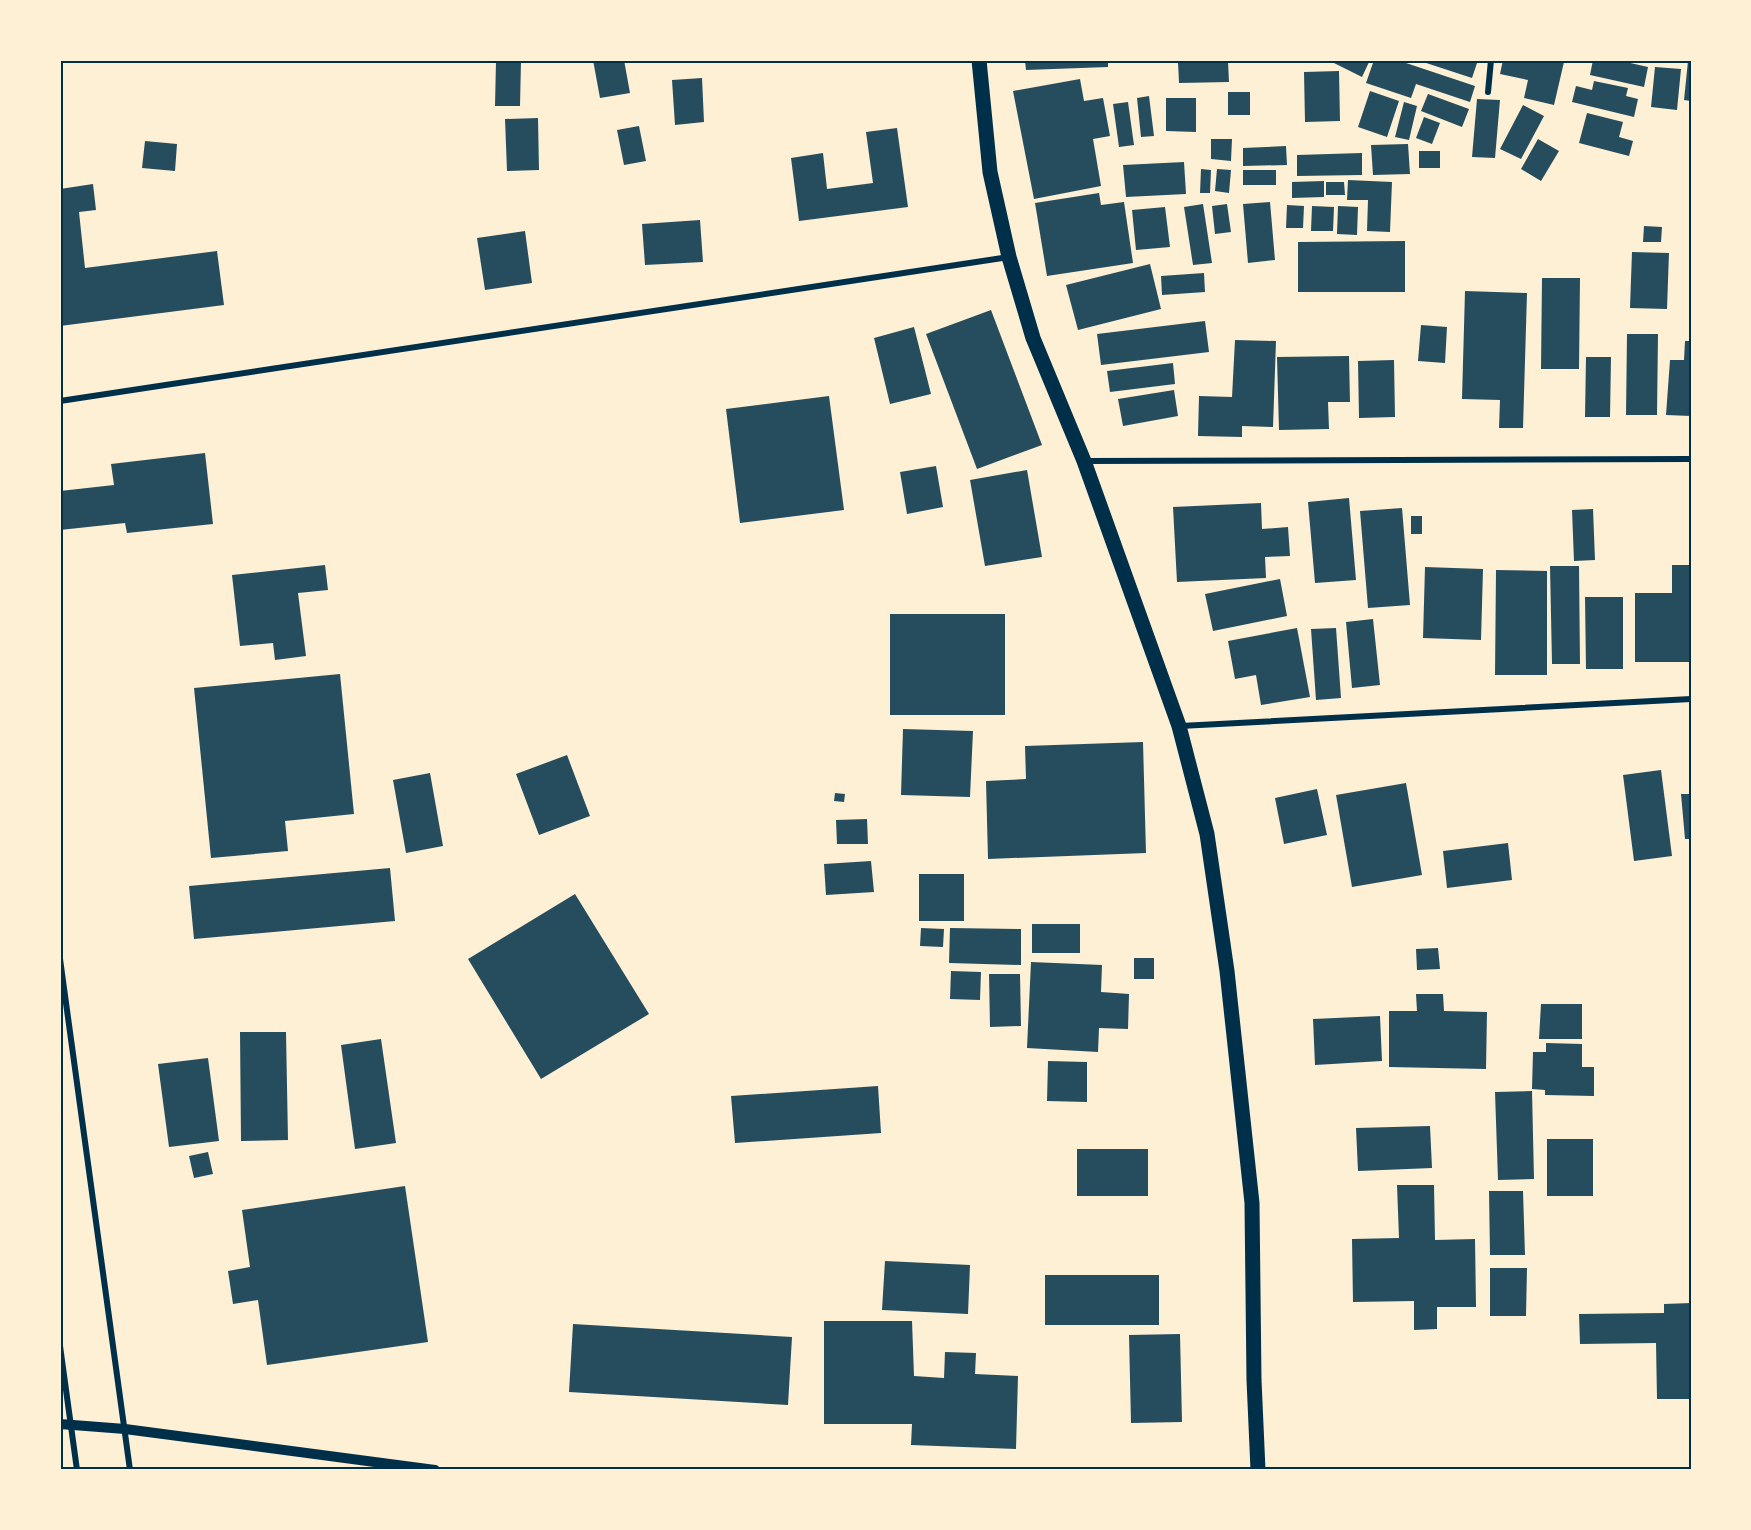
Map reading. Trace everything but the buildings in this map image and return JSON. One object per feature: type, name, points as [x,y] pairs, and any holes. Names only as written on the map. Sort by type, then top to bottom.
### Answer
[{"type":"main road","points":[[979,60],[990,172],[1009,257],[1033,338],[1084,461],[1179,726],[1207,834],[1227,971],[1251,1192],[1258,1470]]},
{"type":"street","points":[[1488,92],[1491,60]]},
{"type":"street","points":[[60,401],[1009,257]]},
{"type":"street","points":[[1084,461],[1691,459]]},
{"type":"street","points":[[1179,726],[1691,699]]},
{"type":"street","points":[[60,959],[130,1470]]},
{"type":"street","points":[[60,1346],[65,1425],[77,1470]]},
{"type":"street","points":[[65,1425],[125,1429],[435,1470]]}]
